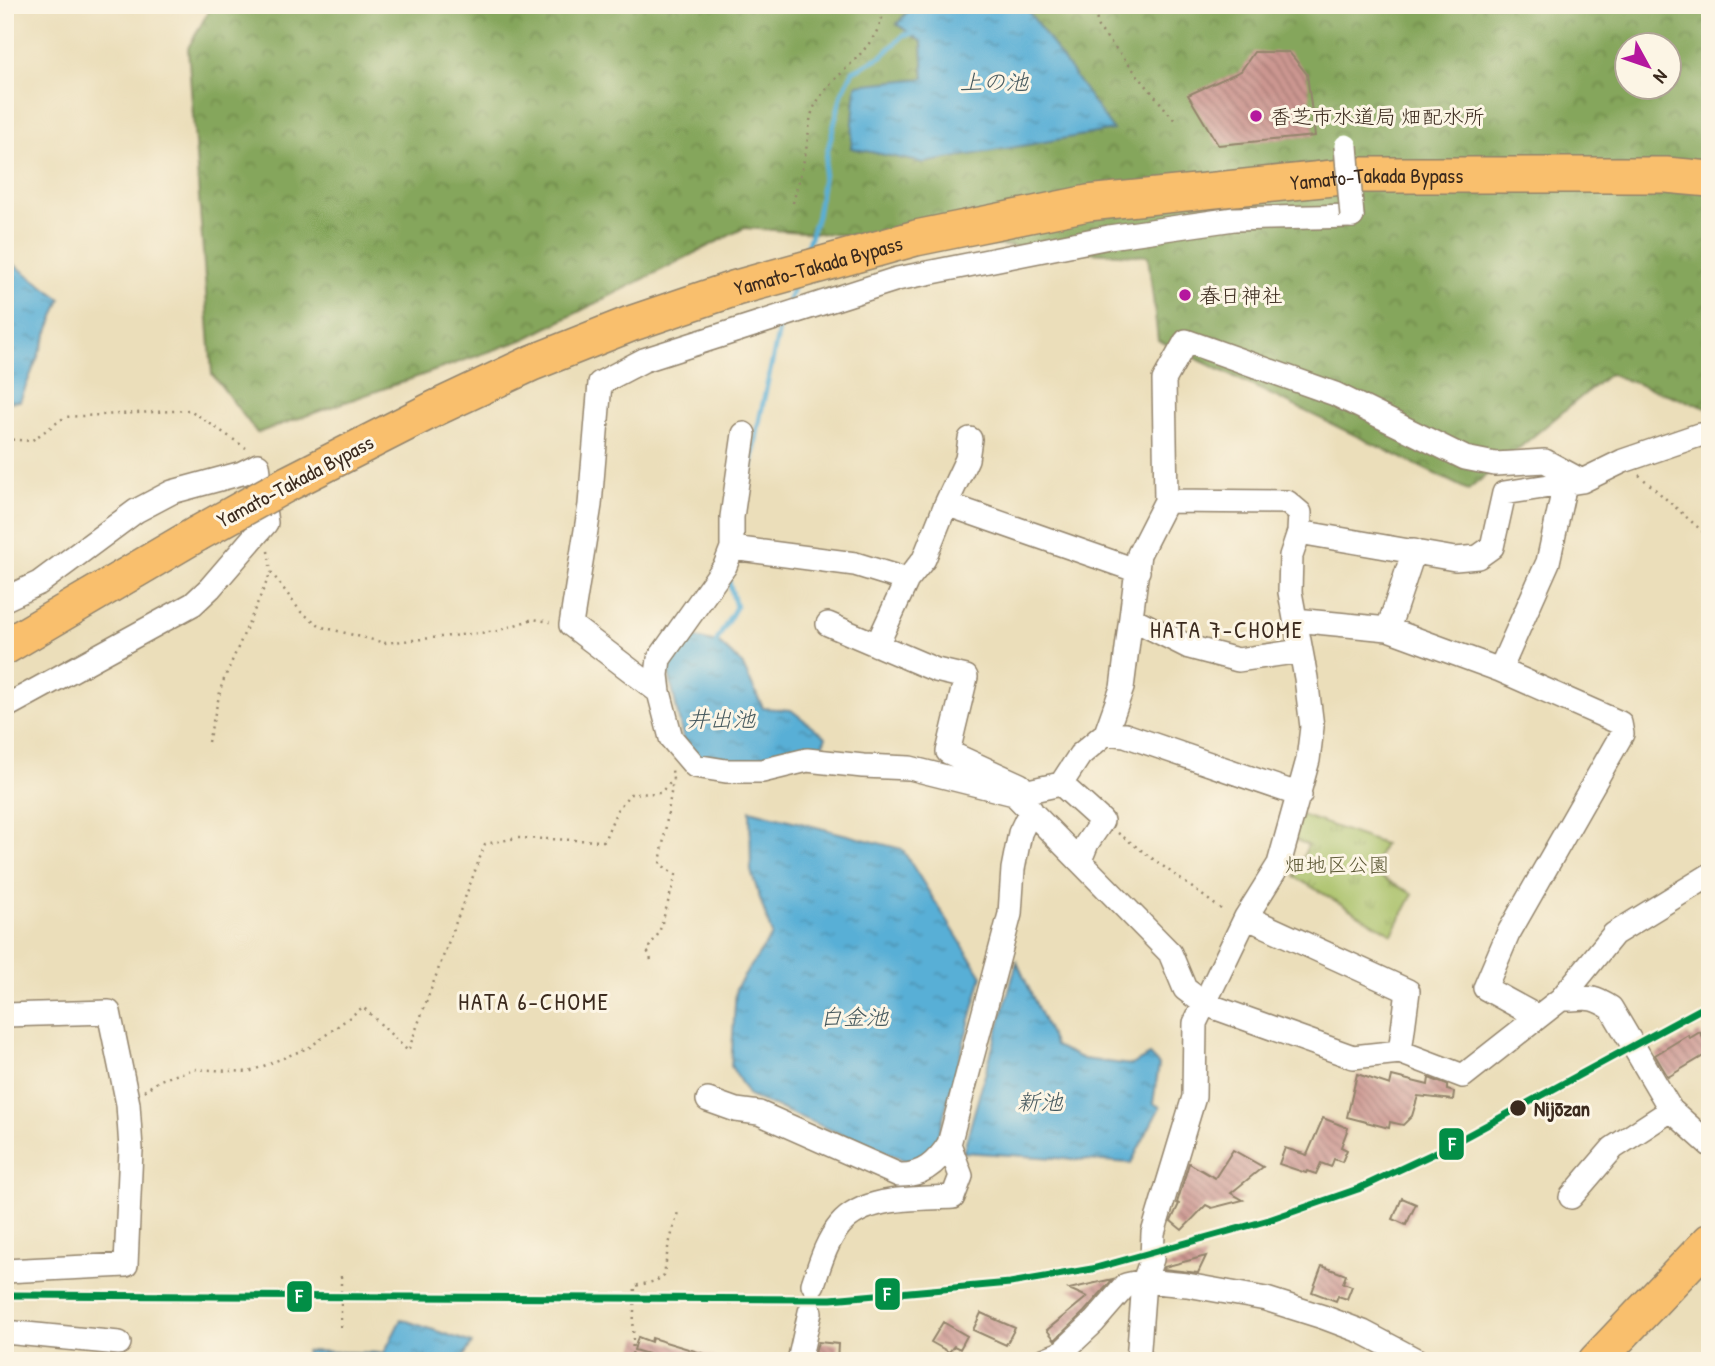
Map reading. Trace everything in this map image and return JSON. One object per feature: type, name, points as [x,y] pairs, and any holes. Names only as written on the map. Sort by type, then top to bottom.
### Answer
[{"type":"highway","name":"Yamato-Takada Bypass","points":[[7,643],[287,484],[436,408],[532,363],[630,324],[736,288],[916,239],[1088,204],[1233,203],[1362,175],[1666,175],[1710,180]]},
{"type":"highway","points":[[1597,1361],[1710,1241]]},
{"type":"street","points":[[659,691],[570,625],[590,505],[600,383],[644,360],[897,279],[1109,237],[1233,203],[1352,216],[1346,146]]},
{"type":"street","points":[[630,324],[644,360]]},
{"type":"street","points":[[744,434],[732,517],[732,548],[725,566],[659,659],[659,691],[671,738],[695,766],[705,768],[762,771],[807,760],[909,768],[1026,798],[1061,784],[1080,755],[1106,733],[1122,688],[1139,554],[1166,501],[1164,380],[1186,341],[1335,394],[1465,458],[1495,464],[1545,461],[1573,482]]},
{"type":"street","points":[[1299,532],[1455,559],[1478,557],[1492,547],[1504,494],[1573,482],[1623,461],[1699,435],[1710,435]]},
{"type":"street","points":[[877,645],[907,580],[924,559],[967,459],[970,439]]},
{"type":"street","points":[[5,599],[40,583],[136,511],[172,492],[258,465],[266,523],[210,588],[192,604],[5,707]]},
{"type":"street","points":[[1500,670],[1548,562],[1573,482]]},
{"type":"street","points":[[1138,1361],[1144,1281],[1153,1259],[1153,1233],[1194,1097],[1195,1023],[1244,920],[1279,864],[1300,794],[1312,727],[1290,592],[1291,556],[1299,532],[1300,513],[1287,502],[1166,501]]},
{"type":"street","points":[[946,504],[1138,572]]},
{"type":"street","points":[[732,548],[855,564],[907,580]]},
{"type":"street","points":[[1388,629],[1413,551]]},
{"type":"street","points":[[1131,618],[1189,647],[1238,660],[1301,651]]},
{"type":"street","points":[[1295,621],[1388,629],[1500,670],[1620,723],[1622,734],[1508,934],[1485,988],[1538,1017]]},
{"type":"street","points":[[828,624],[936,670],[966,677],[948,752],[1026,798],[1080,860],[1170,953],[1185,989],[1205,1004],[1353,1057],[1400,1052],[1463,1076],[1561,999],[1614,934],[1710,875]]},
{"type":"street","points":[[1106,733],[1125,735],[1300,794]]},
{"type":"street","points":[[1061,784],[1102,821],[1087,843],[1080,860]]},
{"type":"street","points":[[708,1100],[736,1110],[759,1113],[899,1175],[912,1176],[941,1157],[949,1144],[1010,914],[1013,869],[1026,798]]},
{"type":"street","points":[[1244,920],[1408,991],[1400,1052]]},
{"type":"street","points":[[1561,999],[1584,997],[1598,1000],[1611,1008],[1671,1110],[1710,1145]]},
{"type":"street","points":[[5,1015],[110,1012],[128,1104],[131,1149],[126,1265],[5,1271]]},
{"type":"street","points":[[1571,1197],[1613,1148],[1671,1110]]},
{"type":"street","points":[[813,1284],[827,1245],[840,1225],[854,1212],[884,1202],[953,1197],[961,1176],[949,1144]]},
{"type":"street","points":[[1041,1361],[1061,1353],[1094,1322],[1126,1285],[1144,1281],[1265,1299],[1363,1332],[1418,1361]]},
{"type":"street","points":[[799,1361],[810,1312]]},
{"type":"street","points":[[5,1332],[119,1343]]},
{"type":"path","points":[[793,203],[808,142],[809,121],[817,102],[867,47],[883,15],[884,5]]},
{"type":"path","points":[[1094,5],[1098,27],[1177,123]]},
{"type":"path","points":[[5,439],[31,441],[65,417],[190,410],[247,449],[258,465]]},
{"type":"path","points":[[1623,461],[1710,538]]},
{"type":"path","points":[[208,741],[222,684],[271,572],[301,612],[322,626],[385,643],[497,631],[533,619],[570,625]]},
{"type":"path","points":[[651,960],[647,950],[659,933],[676,876],[660,864],[673,780],[671,738]]},
{"type":"path","points":[[128,1104],[160,1080],[194,1069],[249,1072],[310,1047],[363,1007],[408,1051],[485,844],[517,838],[604,841],[617,810],[630,794],[660,793],[673,780]]},
{"type":"path","points":[[1102,821],[1244,920]]},
{"type":"path","points":[[632,1361],[635,1286],[656,1281],[664,1275],[667,1248],[678,1212]]},
{"type":"path","points":[[341,1272],[341,1327]]},
{"type":"green space","points":[[212,5],[913,5],[897,24],[922,42],[924,78],[851,148],[924,163],[1024,5],[1710,5],[1710,409],[1609,374],[1468,490],[1158,340],[1148,256],[744,228],[525,339],[257,433],[212,374],[188,48]]},
{"type":"green space","name":"畑地区公園","points":[[1301,815],[1384,844],[1371,872],[1413,894],[1392,934],[1295,877],[1308,845],[1293,839]]},
{"type":"water","name":"上の池","points":[[913,5],[1024,5],[1113,130],[924,163],[851,148],[856,85],[924,78],[922,42],[897,24]]},
{"type":"water","points":[[5,258],[61,299],[20,401],[5,402]]},
{"type":"water","name":"井出池","points":[[689,636],[720,644],[742,664],[763,708],[791,710],[826,737],[820,750],[759,760],[698,760],[685,747],[668,669]]},
{"type":"water","name":"白金池","points":[[750,810],[902,849],[982,976],[934,1151],[906,1161],[749,1096],[731,1066],[736,988],[772,935],[751,871]]},
{"type":"water","name":"新池","points":[[1017,962],[1055,1046],[1083,1059],[1132,1065],[1149,1055],[1159,1065],[1153,1103],[1160,1107],[1131,1163],[963,1152]]},
{"type":"water","points":[[401,1319],[472,1343],[461,1361],[304,1361],[306,1351],[384,1353]]},
{"type":"building","name":"香芝市水道局 畑配水所","points":[[1254,52],[1289,52],[1307,74],[1315,136],[1218,145],[1188,95],[1241,71]]},
{"type":"building","points":[[1700,1032],[1710,1052],[1668,1077],[1655,1055],[1688,1035],[1690,1038]]},
{"type":"building","points":[[1357,1074],[1390,1085],[1392,1076],[1428,1085],[1429,1078],[1447,1085],[1447,1090],[1454,1092],[1453,1100],[1418,1096],[1412,1116],[1403,1125],[1390,1122],[1389,1128],[1347,1117]]},
{"type":"building","points":[[1323,1118],[1348,1128],[1341,1147],[1347,1150],[1342,1162],[1334,1159],[1331,1167],[1321,1163],[1316,1174],[1279,1164],[1285,1148],[1307,1155]]},
{"type":"building","points":[[1233,1150],[1263,1167],[1231,1193],[1243,1200],[1212,1208],[1206,1205],[1182,1230],[1171,1221],[1179,1204],[1177,1203],[1189,1163],[1215,1178]]},
{"type":"building","points":[[1402,1198],[1416,1204],[1406,1225],[1393,1219]]},
{"type":"building","points":[[1206,1256],[1198,1273],[1163,1269],[1164,1267]]},
{"type":"building","points":[[1322,1266],[1346,1275],[1343,1283],[1352,1286],[1347,1299],[1338,1296],[1336,1301],[1312,1292]]},
{"type":"building","points":[[1113,1279],[1055,1340],[1047,1330],[1087,1297],[1069,1289]]},
{"type":"building","points":[[981,1313],[1015,1328],[1006,1345],[973,1330]]},
{"type":"building","points":[[943,1322],[967,1336],[960,1349],[954,1346],[949,1352],[931,1342]]},
{"type":"building","points":[[638,1337],[651,1342],[652,1338],[715,1357],[715,1361],[646,1361],[648,1354],[634,1350]]},
{"type":"building","points":[[818,1342],[838,1344],[837,1361],[813,1361]]},
{"type":"waterway","points":[[804,256],[817,216],[827,153],[842,93],[853,71],[882,56],[904,35],[915,33]]},
{"type":"waterway","points":[[787,306],[794,285]]},
{"type":"waterway","points":[[744,507],[780,325]]},
{"type":"waterway","points":[[716,649],[716,642],[736,607],[727,574]]},
{"type":"transit line","name":"F","points":[[5,1295],[831,1299],[1010,1283],[1092,1269],[1269,1220],[1358,1189],[1441,1150],[1710,1004]]},
{"type":"place","name":"香芝市水道局 畑配水所","points":[[1256,116]]},
{"type":"place","name":"春日神社","points":[[1185,295]]},
{"type":"place","name":"Nijōzan","points":[[1518,1108]]},
{"type":"district","name":"HATA 7-CHOME","points":[[1227,629]]},
{"type":"district","name":"HATA 6-CHOME","points":[[534,1001]]}]
